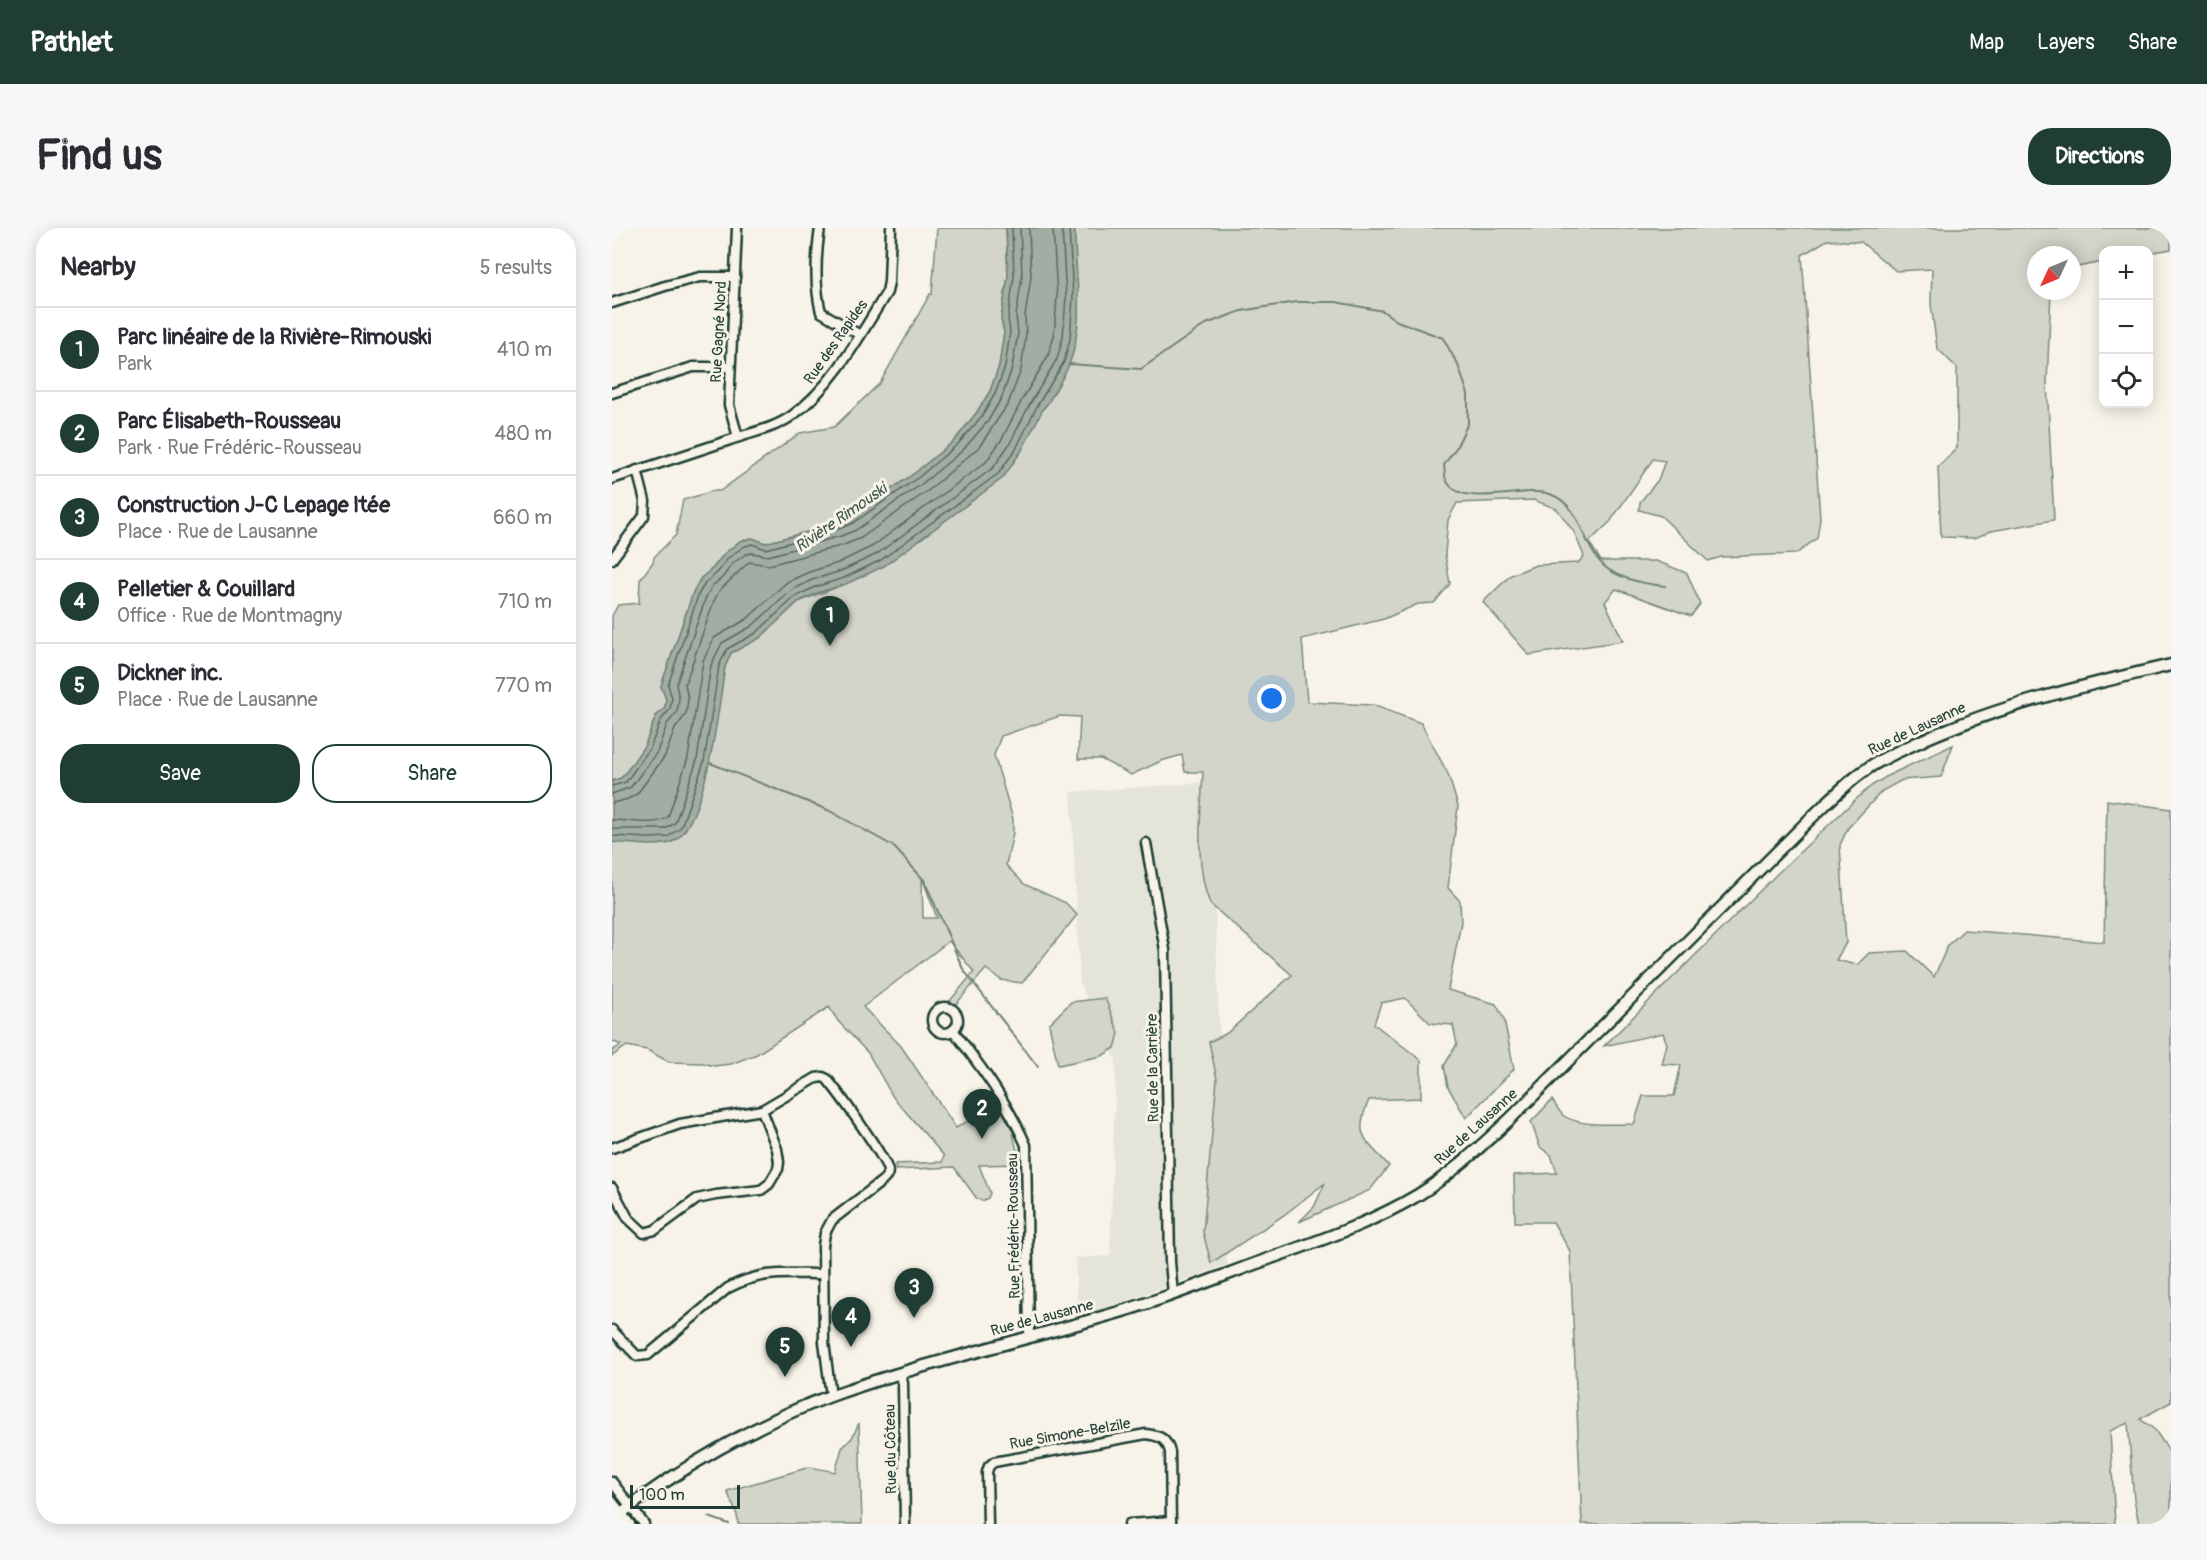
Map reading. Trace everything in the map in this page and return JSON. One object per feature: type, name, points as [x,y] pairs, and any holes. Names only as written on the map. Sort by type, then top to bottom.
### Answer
[{"type":"street","name":"Rue Gagné Nord","points":[[737,228],[729,405],[738,437]]},
{"type":"street","points":[[820,228],[817,250],[817,297],[821,312],[860,335]]},
{"type":"street","name":"Rue des Rapides","points":[[612,479],[771,428],[803,408],[817,395],[839,367],[886,291],[889,282],[891,228]]},
{"type":"street","points":[[612,303],[700,277],[735,277]]},
{"type":"street","points":[[612,393],[693,368],[729,367]]},
{"type":"street","points":[[612,560],[644,516],[645,501],[637,470]]},
{"type":"street","name":"Rue de Lausanne","points":[[621,1513],[698,1461],[747,1433],[831,1396],[900,1373],[1103,1317],[1173,1294],[1336,1234],[1375,1218],[1419,1194],[1467,1159],[1510,1119],[1840,790],[1866,770],[1898,752],[1962,723],[2050,694],[2171,665]]},
{"type":"street","name":"Rue de la Carrière","points":[[1146,843],[1165,950],[1170,1262],[1173,1294]]},
{"type":"street","name":"Rue Frédéric-Rousseau","points":[[953,1030],[1015,1118],[1026,1145],[1029,1336]]},
{"type":"street","points":[[612,1148],[680,1124],[762,1110],[816,1078],[823,1077],[837,1092],[886,1166],[887,1177],[832,1220],[824,1239],[824,1342],[831,1396]]},
{"type":"street","points":[[612,1188],[628,1218],[644,1233],[655,1230],[697,1199],[761,1190],[769,1184],[778,1169],[779,1162],[777,1149],[762,1110]]},
{"type":"street","points":[[612,1330],[637,1356],[643,1357],[728,1288],[743,1280],[773,1273],[824,1274]]},
{"type":"street","name":"Rue du Côteau","points":[[900,1373],[903,1383],[906,1524]]},
{"type":"street","name":"Rue Simone-Belzile","points":[[988,1524],[987,1472],[989,1466],[994,1462],[1146,1434],[1158,1436],[1167,1443],[1170,1452],[1171,1523]]},
{"type":"street","points":[[612,1482],[621,1513],[644,1524]]},
{"type":"street","points":[[612,1501],[630,1524]]},
{"type":"street","points":[[1129,1524],[1171,1523]]},
{"type":"shaded area","points":[[937,228],[1006,228],[1008,276],[1001,319],[1004,332],[999,366],[990,391],[955,440],[916,472],[850,518],[838,524],[765,543],[752,538],[740,541],[724,554],[701,578],[694,590],[661,686],[666,699],[665,708],[656,716],[645,745],[627,771],[621,778],[612,781],[612,616],[618,605],[639,603],[640,580],[654,557],[676,535],[683,500],[720,491],[800,433],[834,427],[880,383],[932,294]]},
{"type":"shaded area","points":[[1075,228],[2171,228],[2171,249],[2153,252],[2153,246],[2099,246],[2099,263],[2081,266],[2081,246],[2027,246],[2027,300],[2051,300],[2047,383],[2054,520],[1991,531],[1975,538],[1941,537],[1938,467],[1957,448],[1957,368],[1937,348],[1931,304],[1932,269],[1896,271],[1861,242],[1827,240],[1802,255],[1820,518],[1817,538],[1796,554],[1721,557],[1708,561],[1661,516],[1639,510],[1640,502],[1658,480],[1665,461],[1653,459],[1610,522],[1589,542],[1601,561],[1656,561],[1687,573],[1700,604],[1691,616],[1616,589],[1605,602],[1623,641],[1529,655],[1483,602],[1511,575],[1536,565],[1578,563],[1584,556],[1574,532],[1557,509],[1534,500],[1457,503],[1448,520],[1445,554],[1450,584],[1434,603],[1418,604],[1384,619],[1302,639],[1307,702],[1373,705],[1421,723],[1448,774],[1458,806],[1448,888],[1460,901],[1461,922],[1448,990],[1496,1004],[1504,1019],[1514,1069],[1466,1118],[1448,1087],[1444,1066],[1457,1044],[1453,1025],[1430,1023],[1405,998],[1381,1003],[1374,1024],[1421,1060],[1421,1098],[1369,1100],[1364,1112],[1362,1130],[1364,1136],[1389,1166],[1370,1190],[1299,1222],[1314,1207],[1325,1183],[1284,1215],[1211,1263],[1203,1232],[1217,1079],[1209,1042],[1227,1033],[1292,975],[1210,904],[1200,856],[1203,772],[1185,772],[1182,755],[1161,761],[1131,775],[1101,759],[1078,759],[1080,717],[1060,716],[1001,736],[994,755],[1013,819],[1013,833],[1006,865],[1024,884],[1066,903],[1077,915],[1022,983],[1001,980],[986,969],[956,1004],[949,1002],[974,972],[949,941],[863,1007],[901,1046],[956,1128],[998,1103],[1012,1129],[1020,1164],[979,1165],[990,1193],[988,1198],[982,1201],[977,1199],[954,1167],[896,1170],[895,1164],[942,1162],[944,1156],[893,1097],[868,1053],[838,1021],[829,1007],[757,1054],[731,1064],[714,1066],[703,1063],[669,1062],[647,1050],[627,1046],[612,1056],[612,1051],[621,1045],[612,1041],[612,842],[618,842],[720,697],[725,667],[731,653],[760,638],[798,602],[835,588],[914,542],[1075,232]],"holes":[[[922,880],[923,880],[937,918],[923,918]]]},
{"type":"shaded area","points":[[1953,745],[1941,777],[1902,780],[1882,791],[1848,828],[1840,845],[1846,943],[1836,960],[1857,965],[1869,953],[1907,951],[1934,977],[1948,945],[1964,930],[2104,942],[2107,800],[2171,809],[2171,1402],[2140,1419],[2155,1430],[2171,1454],[2171,1524],[2139,1524],[2134,1500],[2128,1423],[2110,1431],[2115,1524],[1582,1524],[1570,1251],[1553,1222],[1515,1222],[1514,1175],[1557,1173],[1551,1155],[1540,1147],[1531,1122],[1552,1100],[1562,1114],[1571,1120],[1598,1124],[1634,1124],[1643,1096],[1674,1096],[1681,1065],[1662,1064],[1667,1044],[1663,1033],[1604,1046],[1781,870],[1871,786]]},
{"type":"shaded area","points":[[1211,782],[1227,1265],[1078,1318],[1075,1258],[1110,1256],[1116,1059],[1080,984],[1071,792]]},
{"type":"shaded area","points":[[1105,998],[1119,1033],[1115,1048],[1102,1056],[1058,1065],[1049,1024],[1071,1002]]},
{"type":"shaded area","points":[[859,1423],[862,1524],[738,1524],[737,1515],[727,1491],[810,1467],[835,1472],[842,1448],[852,1438]]},
{"type":"water","points":[[1006,228],[1075,228],[1078,312],[1075,345],[1065,372],[1022,450],[1003,478],[884,566],[846,584],[798,602],[760,638],[731,653],[725,667],[715,734],[703,789],[684,831],[672,842],[666,844],[643,845],[612,842],[612,781],[621,778],[627,771],[645,745],[656,716],[665,708],[666,699],[661,686],[694,590],[701,578],[740,541],[752,538],[765,543],[838,524],[850,518],[916,472],[955,440],[977,412],[990,391],[999,366],[1004,332],[1001,319],[1008,276]]},
{"type":"waterway","points":[[1069,364],[1141,369],[1206,324],[1241,311],[1296,302],[1336,302],[1383,311],[1397,321],[1443,338],[1458,365],[1468,394],[1468,423],[1456,448],[1444,465],[1445,477],[1453,488],[1464,494],[1478,495],[1525,492],[1550,494],[1569,507],[1590,548],[1610,571],[1625,578],[1665,586]]},
{"type":"waterway","points":[[710,763],[828,810],[893,846],[924,880],[963,969],[1038,1067]]},
{"type":"waterway","points":[[709,1517],[729,1524]]},
{"type":"place","name":"Parc linéaire de la Rivière-Rimouski","points":[[830,646]]},
{"type":"place","name":"Parc Élisabeth-Rousseau","points":[[982,1139]]},
{"type":"place","name":"Construction J-C Lepage ltée","points":[[914,1318]]},
{"type":"place","name":"Pelletier & Couillard","points":[[851,1347]]},
{"type":"place","name":"Dickner inc.","points":[[785,1377]]},
{"type":"water label","name":"Rivière Rimouski","points":[[841,518]]}]
